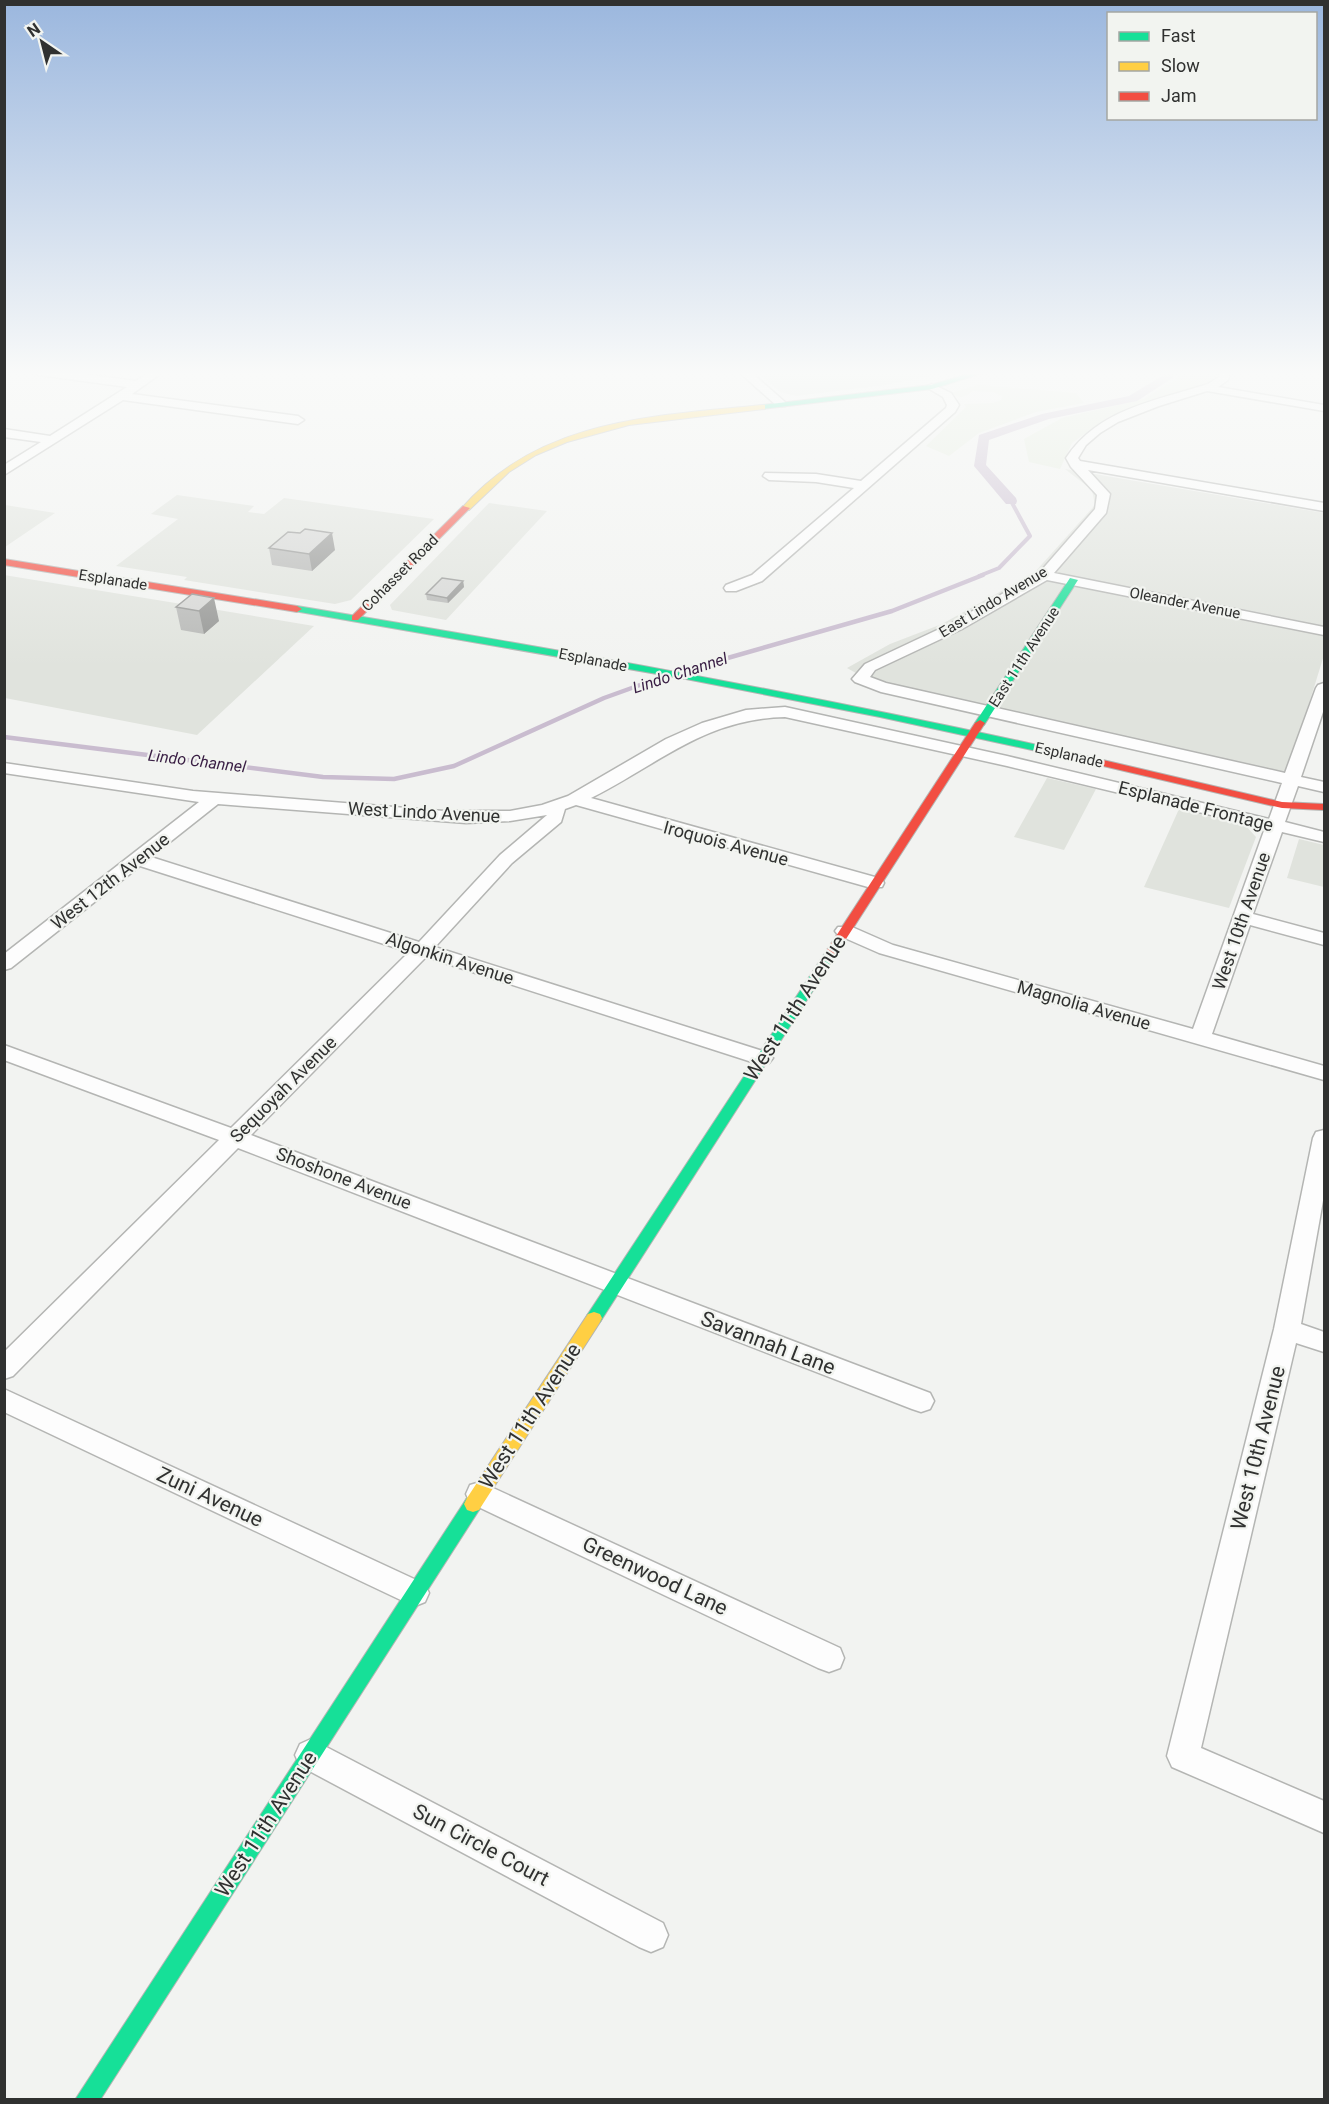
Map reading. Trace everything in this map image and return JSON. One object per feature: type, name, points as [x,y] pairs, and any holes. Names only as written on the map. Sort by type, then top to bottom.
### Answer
[{"type":"main road","name":"Cohasset Road","points":[[355,618],[505,470]]},
{"type":"main road","name":"Esplanade","points":[[4,562],[355,618],[634,667],[975,733],[1282,805],[1324,807]]},
{"type":"main road","name":"East 11th Avenue","points":[[975,733],[1073,580]]},
{"type":"main road","name":"West 11th Avenue","points":[[86,2100],[614,1284],[975,733]]},
{"type":"main road","name":"Esplanade","points":[[1282,805],[1324,823]]},
{"type":"street","points":[[731,588],[757,578],[880,470]]},
{"type":"street","name":"East Lindo Avenue","points":[[988,711],[880,687],[860,679],[870,667],[957,626],[1045,575],[1101,510],[1104,494],[1081,470]]},
{"type":"street","points":[[1111,470],[1324,507]]},
{"type":"street","points":[[769,476],[816,478],[862,485]]},
{"type":"street","name":"Oleander Avenue","points":[[1045,575],[1324,631]]},
{"type":"street","name":"West 10th Avenue","points":[[1200,1038],[1324,688]]},
{"type":"street","points":[[988,711],[1324,787]]},
{"type":"street","name":"West Lindo Avenue","points":[[4,768],[146,790],[216,798],[456,817],[510,816],[567,804],[652,754],[699,730],[760,712],[785,712],[810,716],[963,751]]},
{"type":"street","name":"Esplanade Frontage","points":[[963,751],[1324,837]]},
{"type":"street","name":"West 12th Avenue","points":[[4,964],[216,798]]},
{"type":"street","name":"Iroquois Avenue","points":[[567,804],[875,883]]},
{"type":"street","name":"Sequoyah Avenue","points":[[4,1369],[423,949],[506,859],[555,818],[567,804]]},
{"type":"street","name":"Algonkin Avenue","points":[[138,859],[762,1058]]},
{"type":"street","points":[[1242,917],[1324,939]]},
{"type":"street","name":"Magnolia Avenue","points":[[845,931],[886,949],[1324,1073]]},
{"type":"street","name":"Shoshone Avenue","points":[[4,1052],[237,1136],[614,1284]]},
{"type":"street","name":"West 10th Avenue","points":[[1324,1138],[1287,1329],[1184,1756],[1324,1817]]},
{"type":"street","name":"Savannah Lane","points":[[614,1284],[921,1401]]},
{"type":"street","points":[[1287,1329],[1324,1342]]},
{"type":"street","name":"Zuni Avenue","points":[[4,1400],[415,1593]]},
{"type":"street","name":"Greenwood Lane","points":[[480,1494],[829,1658]]},
{"type":"street","name":"Sun Circle Court","points":[[310,1755],[651,1935]]},
{"type":"shaded area","points":[[1067,470],[1324,513],[1324,655],[1287,775],[870,681],[847,668],[890,644],[942,624],[1034,573],[1095,505],[1092,490]]},
{"type":"shaded area","points":[[177,495],[254,506],[248,512],[264,514],[284,498],[434,519],[351,600],[335,604],[184,580],[187,577],[116,566],[178,519],[151,514]]},
{"type":"shaded area","points":[[489,503],[547,511],[446,620],[392,610],[390,605]]},
{"type":"shaded area","points":[[5,505],[55,513],[5,547]]},
{"type":"shaded area","points":[[4,575],[314,626],[197,735],[5,698]]},
{"type":"shaded area","points":[[1047,778],[1096,789],[1064,850],[1014,837]]},
{"type":"shaded area","points":[[1179,809],[1245,825],[1256,837],[1229,908],[1144,887]]},
{"type":"shaded area","points":[[1299,839],[1324,845],[1324,887],[1287,878]]},
{"type":"building","points":[[305,529],[332,533],[309,554],[269,548],[288,532],[300,533]]},
{"type":"building","points":[[442,578],[463,581],[447,598],[426,594]]},
{"type":"building","points":[[192,594],[214,598],[199,611],[176,607]]},
{"type":"waterway","name":"Lindo Channel","points":[[984,470],[1011,501]]},
{"type":"waterway","name":"Lindo Channel","points":[[979,576],[999,568],[1030,536],[1011,501]]},
{"type":"waterway","name":"Lindo Channel","points":[[675,673],[892,611],[983,575]]},
{"type":"waterway","name":"Lindo Channel","points":[[4,737],[323,777],[394,779],[454,766],[604,698],[665,676]]},
{"type":"traffic: fast","points":[[980,723],[1073,580]]},
{"type":"traffic: fast","points":[[297,609],[492,641],[784,694],[1073,756]]},
{"type":"traffic: fast","points":[[594,1318],[831,953]]},
{"type":"traffic: fast","points":[[86,2100],[473,1504]]},
{"type":"traffic: slow","points":[[466,508],[506,470]]},
{"type":"traffic: slow","points":[[473,1504],[594,1318]]},
{"type":"traffic: jam","points":[[355,618],[466,508]]},
{"type":"traffic: jam","points":[[4,562],[297,609]]},
{"type":"traffic: jam","points":[[831,953],[980,723]]},
{"type":"traffic: jam","points":[[1073,756],[1282,805],[1324,807]]}]
